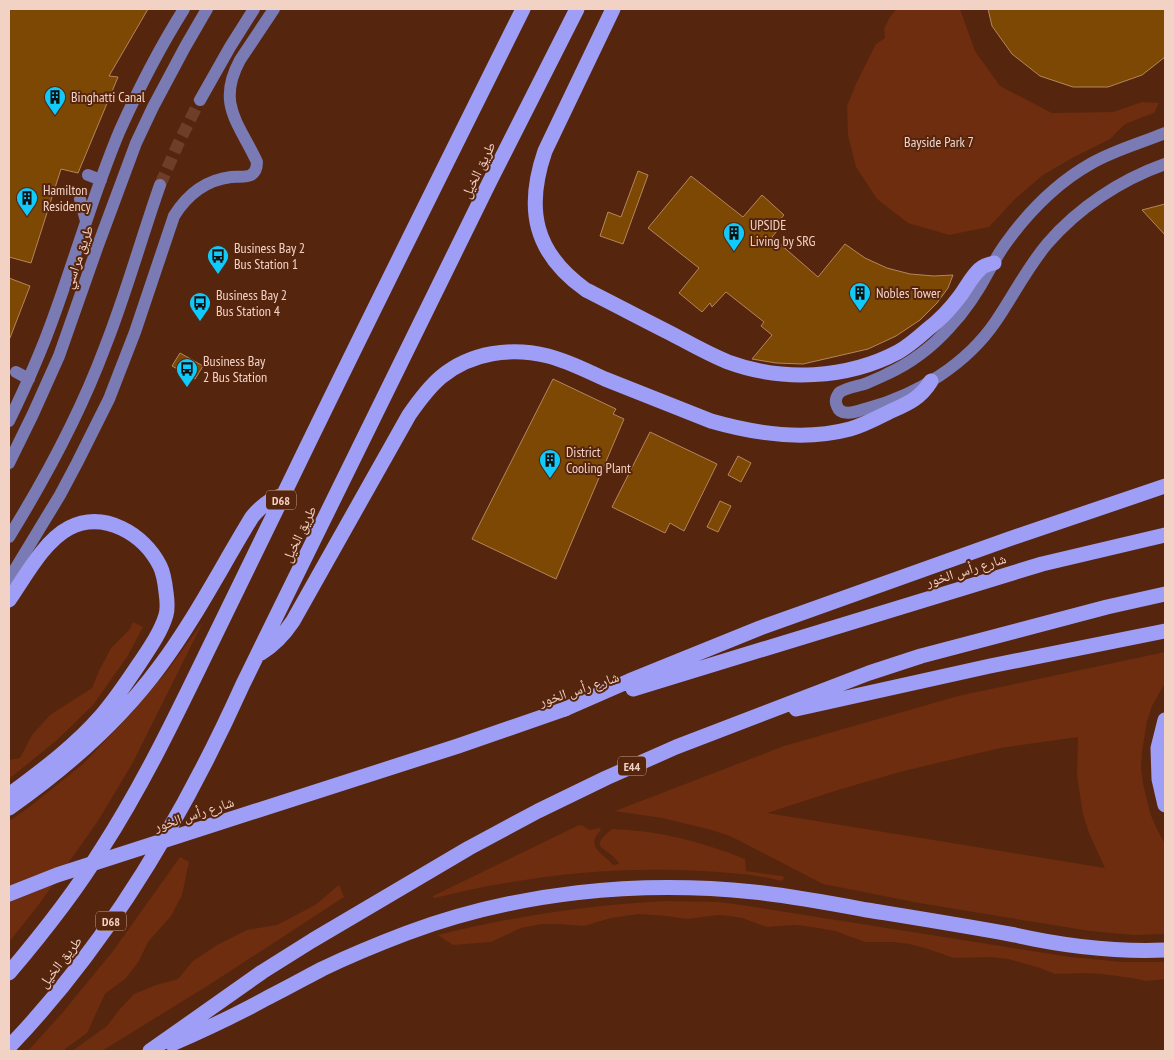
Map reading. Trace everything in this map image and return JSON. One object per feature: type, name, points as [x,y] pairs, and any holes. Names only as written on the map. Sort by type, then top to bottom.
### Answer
[{"type":"highway","name":"D68","points":[[9,974],[70,896],[128,806],[183,702],[523,9]]},
{"type":"highway","name":"طريق الخيل","points":[[9,1047],[85,956],[107,926],[175,819],[216,741],[489,183],[577,9]]},
{"type":"highway","points":[[612,9],[545,151],[535,188],[535,214],[538,230],[543,242],[556,263],[586,290],[728,362],[768,372],[787,374],[825,373],[863,366],[898,351],[914,341],[938,321],[980,269],[994,263]]},
{"type":"highway","points":[[258,655],[288,629],[409,415],[440,377],[456,366],[474,358],[508,351],[548,356],[711,421],[774,434],[833,433],[865,424],[910,403],[922,394],[931,381]]},
{"type":"highway","points":[[565,710],[646,674],[760,628],[1009,539],[1165,486]]},
{"type":"highway","points":[[9,808],[79,753],[112,723],[134,699],[184,632],[252,517],[266,503],[284,495]]},
{"type":"highway","points":[[9,600],[46,547],[57,535],[70,527],[100,522],[114,525],[129,532],[153,554],[161,568],[167,599],[166,613],[152,644],[113,701],[100,717],[62,754],[9,795]]},
{"type":"highway","name":"شارع رأس الخور","points":[[9,894],[57,875],[565,710],[1042,564],[1165,535]]},
{"type":"highway","name":"E44","points":[[150,1051],[288,956],[404,886],[538,811],[606,778],[676,747],[869,673],[921,656],[1079,614],[1165,594]]},
{"type":"highway","points":[[748,720],[990,666],[1165,631]]},
{"type":"highway","points":[[1165,720],[1158,748],[1158,779],[1165,805]]},
{"type":"highway","points":[[154,1051],[236,1014],[373,946],[408,933],[470,913],[516,902],[598,891],[680,888],[753,892],[789,896],[1069,946],[1097,949],[1165,950]]},
{"type":"street","points":[[9,421],[55,314],[86,221],[120,131],[160,51],[184,9]]},
{"type":"street","name":"طريق مراسي","points":[[9,463],[59,356],[125,170],[142,129],[185,47],[208,9]]},
{"type":"street","points":[[200,100],[230,46],[254,9]]},
{"type":"street","points":[[9,578],[60,495],[109,399],[135,332],[174,216],[189,197],[202,187],[221,179],[250,176],[255,172],[257,162],[230,108],[230,88],[235,69],[242,55],[274,9]]},
{"type":"street","points":[[1165,133],[1101,159],[1072,175],[1053,190],[1035,207],[1004,245],[966,308],[950,328],[931,345],[890,373],[838,393],[836,403],[840,411],[850,413],[912,392],[960,360],[986,335],[1034,260],[1063,227],[1091,203],[1116,186],[1165,164]]},
{"type":"street","points":[[88,175],[101,180]]},
{"type":"street","points":[[9,538],[48,469],[90,386],[120,309],[160,185]]},
{"type":"street","points":[[80,199],[86,221]]},
{"type":"street","points":[[16,372],[28,379]]},
{"type":"green space","name":"Bayside Park 7","points":[[896,9],[960,9],[975,51],[1000,86],[1052,113],[1113,112],[1142,102],[1159,103],[1154,113],[1125,124],[1110,139],[1043,175],[1016,198],[989,227],[949,235],[908,223],[877,199],[856,167],[848,135],[847,106],[876,44],[885,38],[884,29]]},
{"type":"green space","points":[[133,622],[143,627],[127,657],[93,705],[57,740],[9,779],[9,760],[20,758],[32,735],[50,715],[92,688],[111,648],[130,629]]},
{"type":"green space","points":[[203,622],[132,764],[98,821],[37,907],[9,942],[9,821],[83,764],[128,717],[167,671]]},
{"type":"green space","points":[[1165,652],[1165,683],[1152,706],[1147,721],[1141,768],[1150,813],[1165,844],[1165,934],[1134,935],[1090,931],[919,903],[823,884],[730,836],[662,818],[615,811],[784,746],[958,696]],"holes":[[[1078,737],[1077,776],[1083,814],[1089,833],[1105,868],[767,813],[900,772],[1001,748]]]},
{"type":"green space","points":[[579,825],[590,830],[600,828],[601,830],[594,841],[595,845],[600,853],[613,865],[619,864],[615,858],[602,848],[600,841],[612,829],[629,830],[663,834],[713,847],[745,859],[746,871],[783,876],[784,879],[781,881],[752,875],[702,871],[634,870],[535,878],[433,897]]},
{"type":"green space","points":[[180,857],[189,862],[182,895],[171,916],[148,942],[139,961],[126,978],[105,994],[87,1033],[65,1049],[66,1051],[28,1051],[113,951]]},
{"type":"green space","points":[[339,885],[344,897],[212,983],[102,1051],[72,1051],[107,1026],[134,994],[178,979],[193,961],[217,945],[247,930],[277,925],[315,905]]},
{"type":"green space","points":[[666,901],[718,902],[742,905],[1070,957],[1123,962],[1165,962],[1165,979],[1146,981],[1102,974],[1055,974],[1008,959],[990,957],[954,958],[909,944],[865,942],[835,931],[793,925],[767,927],[742,918],[718,915],[687,919],[639,914],[611,918],[584,926],[542,924],[521,928],[491,942],[453,945],[438,935],[551,912],[608,905]]},
{"type":"building","points":[[9,9],[148,9],[109,76],[118,77],[78,173],[61,169],[31,263],[9,257]]},
{"type":"building","points":[[988,9],[1165,9],[1165,57],[1142,75],[1108,87],[1073,87],[1040,76],[1012,54],[992,26]]},
{"type":"building","points":[[638,171],[648,175],[623,244],[600,236],[608,212],[621,217]]},
{"type":"building","points":[[691,176],[743,217],[762,195],[784,215],[778,222],[782,225],[772,237],[818,277],[845,244],[865,258],[887,268],[910,274],[953,275],[948,288],[937,303],[920,320],[896,336],[868,349],[803,364],[776,363],[752,359],[772,335],[761,326],[764,322],[726,292],[712,307],[710,303],[702,312],[679,293],[699,268],[648,228]]},
{"type":"building","points":[[1165,204],[1165,235],[1142,210]]},
{"type":"building","points":[[9,278],[30,286],[10,338],[9,338]]},
{"type":"building","points":[[180,353],[203,366],[195,379],[172,366]]},
{"type":"building","name":"District Cooling Plant","points":[[553,379],[616,409],[613,414],[624,419],[556,579],[472,539]]},
{"type":"building","points":[[650,432],[717,464],[684,531],[670,523],[665,533],[612,507]]},
{"type":"building","points":[[738,456],[751,463],[741,482],[728,475]]},
{"type":"building","points":[[720,501],[731,506],[718,532],[707,527]]},
{"type":"tunnel","points":[[160,185],[200,100]]},
{"type":"place","name":"Binghatti Canal","points":[[55,116]]},
{"type":"place","name":"Hamilton Residency","points":[[27,217]]},
{"type":"place","name":"UPSIDE Living by SRG","points":[[734,252]]},
{"type":"place","name":"Business Bay 2 Bus Station 1","points":[[218,275]]},
{"type":"place","name":"Nobles Tower","points":[[860,312]]},
{"type":"place","name":"Business Bay 2 Bus Station 4","points":[[200,322]]},
{"type":"place","name":"Business Bay 2 Bus Station","points":[[187,388]]},
{"type":"place","name":"District Cooling Plant","points":[[550,479]]}]
